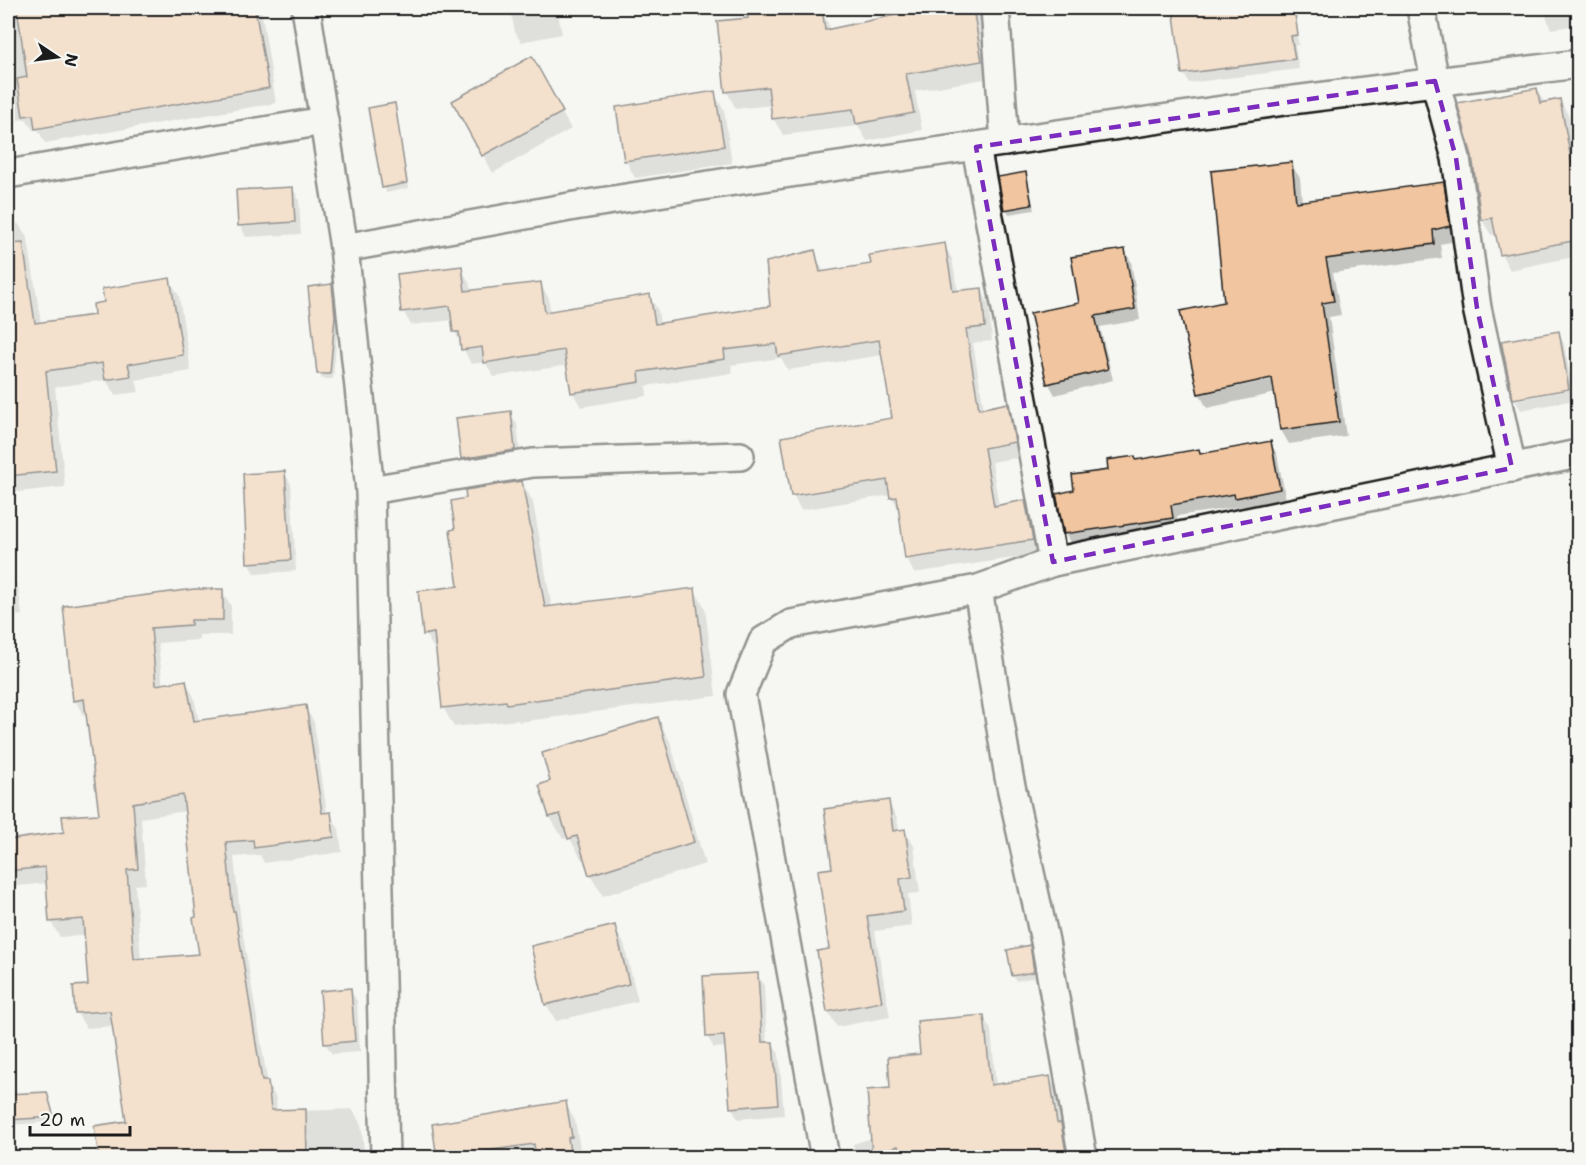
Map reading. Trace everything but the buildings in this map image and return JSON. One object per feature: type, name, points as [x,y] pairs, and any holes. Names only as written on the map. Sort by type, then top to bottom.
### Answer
[{"type":"street","points":[[306,8],[344,248],[370,490],[385,1158]]},
{"type":"street","points":[[995,8],[1005,142]]},
{"type":"street","points":[[1421,8],[1435,81],[1456,158],[1477,308],[1512,468]]},
{"type":"street","points":[[344,248],[574,206],[1435,81],[1578,64]]},
{"type":"street","points":[[8,174],[324,121]]},
{"type":"street","points":[[976,147],[1053,562]]},
{"type":"street","points":[[825,1158],[741,694],[763,641],[791,624],[978,589],[1053,562],[1578,454]]},
{"type":"street","points":[[370,490],[533,463],[740,456]]},
{"type":"street","points":[[978,589],[1009,777],[1045,941],[1083,1158]]},
{"type":"highlighted area","points":[[1435,81],[1456,158],[1477,308],[1512,468],[1053,562],[976,147]]}]
